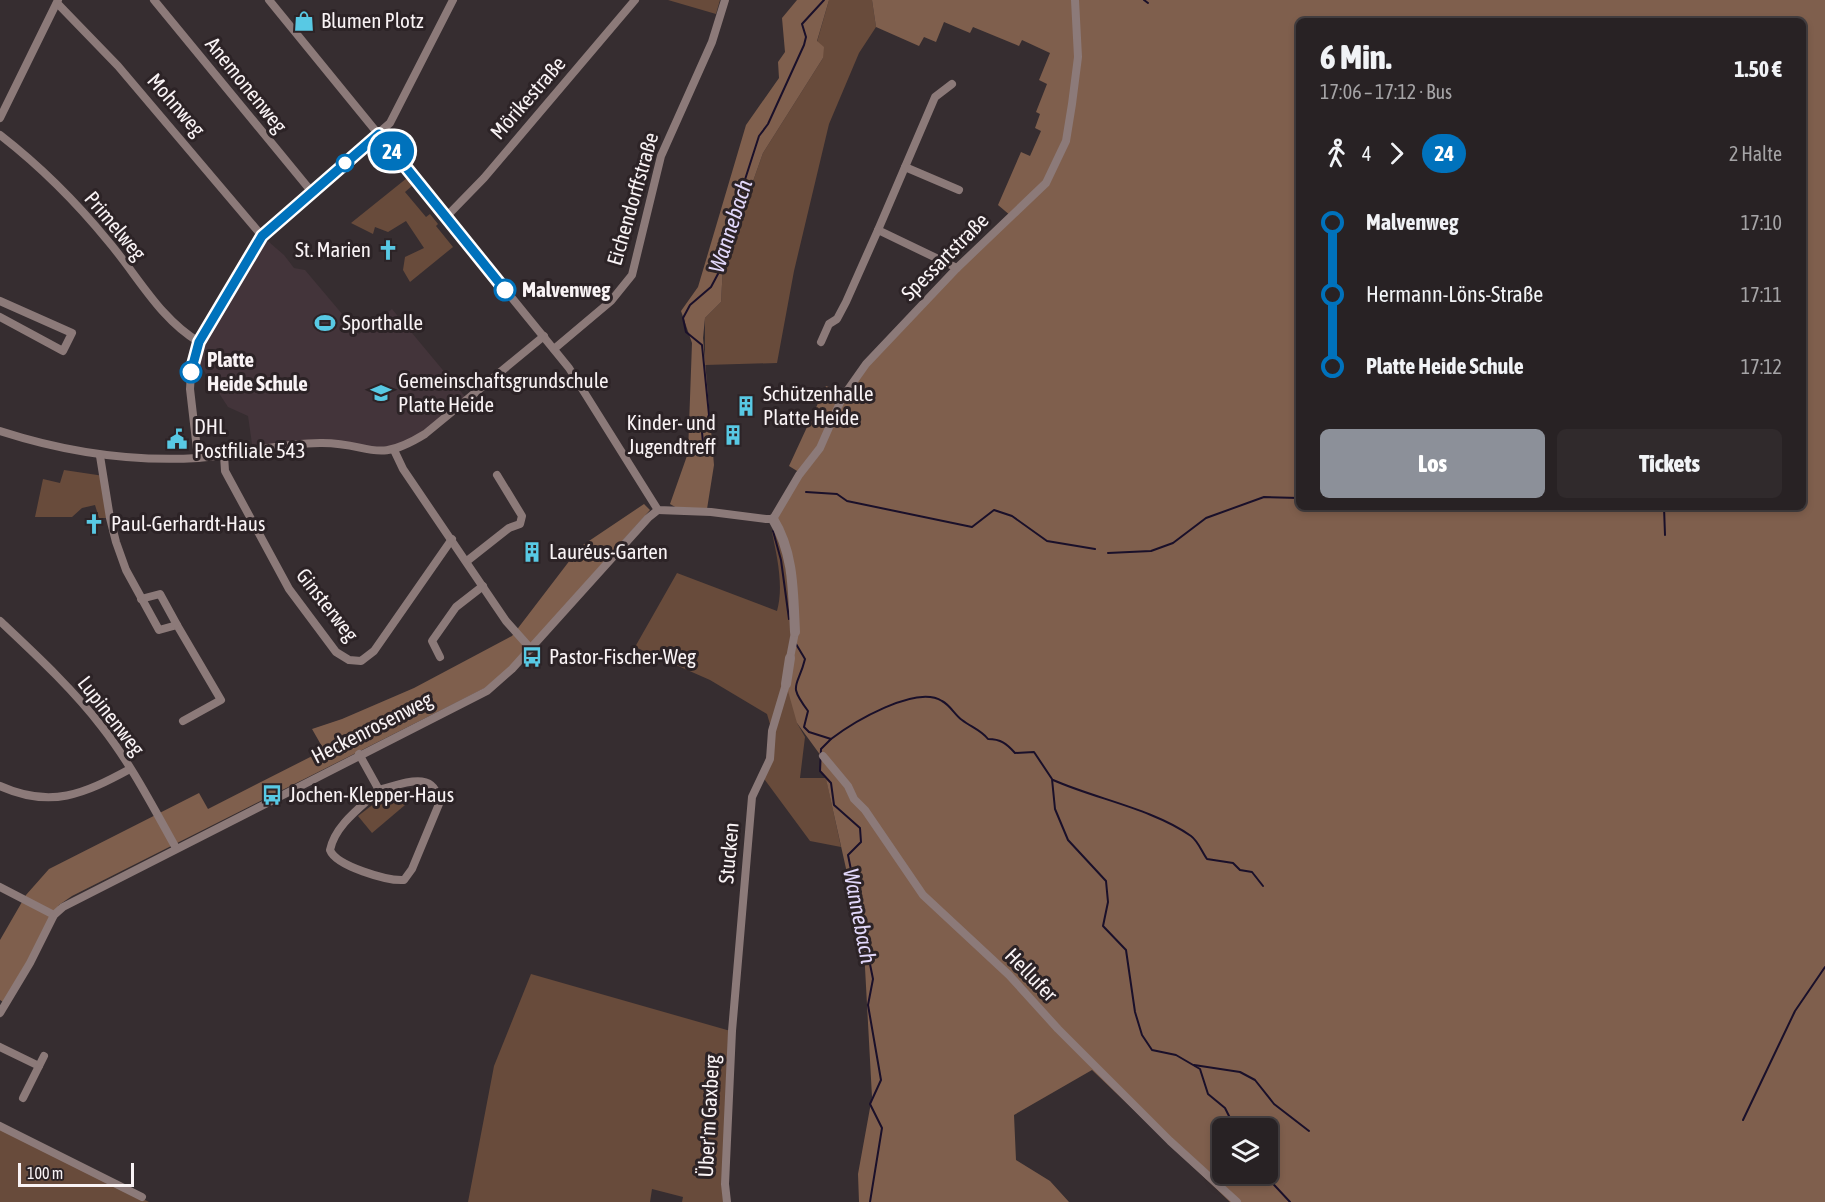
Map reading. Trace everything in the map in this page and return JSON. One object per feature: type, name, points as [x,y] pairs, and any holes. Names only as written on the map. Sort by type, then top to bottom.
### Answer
[{"type":"street","name":"Anemonenweg","points":[[154,0],[311,191]]},
{"type":"street","points":[[269,0],[575,376],[658,510],[773,519],[783,536],[792,574],[795,632],[786,684]]},
{"type":"street","points":[[198,458],[190,389],[193,363],[199,342],[262,236],[392,120],[453,0]]},
{"type":"street","name":"Mörikestraße","points":[[446,217],[484,178],[634,0]]},
{"type":"street","name":"Eichendorffstraße","points":[[554,349],[611,301],[632,275],[661,156],[712,42],[725,0]]},
{"type":"street","name":"Spessartstraße","points":[[773,519],[799,475],[820,448],[842,398],[866,364],[957,268],[1046,183],[1066,141],[1078,71],[1075,0]]},
{"type":"street","points":[[0,118],[57,2]]},
{"type":"street","name":"Mohnweg","points":[[57,2],[118,66],[262,236]]},
{"type":"street","points":[[821,342],[829,324],[837,319],[846,302],[935,97],[952,84]]},
{"type":"street","name":"Primelweg","points":[[0,135],[30,159],[70,199],[108,241],[167,317],[181,332],[199,342]]},
{"type":"street","points":[[905,167],[959,190]]},
{"type":"street","points":[[878,230],[957,268]]},
{"type":"street","points":[[0,301],[72,333],[63,351],[0,318]]},
{"type":"street","points":[[0,431],[42,444],[100,456],[141,459],[198,458],[320,442],[380,452],[394,450],[425,434],[544,336]]},
{"type":"street","points":[[394,450],[403,469],[506,621],[531,649]]},
{"type":"street","name":"Ginsterweg","points":[[224,455],[225,471],[289,589],[336,652],[349,660],[361,661],[374,651],[452,539]]},
{"type":"street","points":[[100,456],[110,518],[126,570],[159,630],[177,625]]},
{"type":"street","points":[[466,561],[509,528],[520,524],[522,516],[497,475]]},
{"type":"street","name":"Heckenrosenweg","points":[[54,915],[74,899],[487,691],[506,676],[648,518],[658,510]]},
{"type":"street","points":[[440,657],[432,641],[456,607],[483,586]]},
{"type":"street","points":[[141,599],[160,594],[221,700],[183,721]]},
{"type":"street","name":"Lupinenweg","points":[[0,621],[52,671],[102,726],[176,848]]},
{"type":"street","name":"Stucken","points":[[732,1031],[752,797],[770,759],[772,730],[786,684]]},
{"type":"street","points":[[359,754],[379,790]]},
{"type":"street","name":"Hellufer","points":[[823,756],[848,786],[854,799],[865,810],[922,896],[1009,975],[1170,1141],[1237,1202]]},
{"type":"street","points":[[0,786],[19,795],[57,799],[92,790],[130,769]]},
{"type":"street","points":[[420,780],[431,784],[438,793],[439,804],[412,869],[404,880],[394,881],[336,861],[330,850],[332,841],[341,827],[379,790],[420,780]]},
{"type":"street","points":[[0,887],[54,915],[30,963],[0,1013]]},
{"type":"street","name":"Über'm Gaxberg","points":[[727,1202],[725,1184],[732,1031]]},
{"type":"street","points":[[0,1047],[39,1066]]},
{"type":"street","points":[[23,1098],[44,1056]]},
{"type":"street","points":[[0,1126],[142,1197]]},
{"type":"shaded area","points":[[668,0],[720,0],[716,14]]},
{"type":"shaded area","points":[[797,0],[829,0],[817,41],[824,47],[823,58],[763,153],[723,266],[721,302],[705,318],[703,338],[714,465],[707,509],[677,508],[670,504],[688,453],[692,343],[681,311],[698,287],[746,125],[779,78],[778,62],[785,52],[782,18]]},
{"type":"shaded area","points":[[829,0],[872,0],[876,27],[859,53],[829,124],[794,271],[777,363],[705,365],[705,318],[721,302],[723,266],[763,153],[823,58],[817,42]]},
{"type":"shaded area","points":[[872,0],[1825,0],[1825,1202],[1230,1202],[1092,1070],[1014,1115],[1016,1160],[1050,1181],[1069,1202],[859,1202],[858,1174],[872,1097],[864,949],[826,779],[820,771],[821,756],[797,723],[786,684],[795,632],[792,575],[773,519],[802,474],[789,466],[826,386],[846,393],[866,364],[1011,216],[998,205],[1021,152],[1030,156],[1041,131],[1035,128],[1040,114],[1036,112],[1047,84],[1039,80],[1050,53],[1022,40],[1019,46],[973,27],[970,33],[944,22],[936,42],[924,37],[919,46],[876,27]]},
{"type":"shaded area","points":[[407,178],[413,185],[405,192],[426,217],[430,214],[438,224],[436,226],[453,247],[410,282],[403,270],[405,257],[424,248],[406,221],[388,232],[375,227],[373,234],[351,223]]},
{"type":"shaded area","points":[[262,236],[284,255],[294,268],[305,270],[359,334],[392,309],[467,399],[425,434],[394,450],[341,444],[253,451],[248,416],[228,407],[195,357]]},
{"type":"shaded area","points":[[64,470],[104,476],[110,518],[99,518],[95,505],[82,508],[72,517],[35,517],[43,479],[60,483]]},
{"type":"shaded area","points":[[644,504],[650,510],[510,667],[485,688],[72,896],[59,905],[6,1004],[0,1000],[0,940],[26,895],[49,869],[199,793],[208,809],[324,750],[312,729],[342,719],[414,688],[512,636],[580,547]]},
{"type":"shaded area","points":[[772,532],[776,532],[781,537],[795,632],[797,723],[805,737],[800,778],[826,778],[841,847],[810,841],[762,776],[772,731],[767,714],[710,680],[635,647],[677,573],[777,611],[780,582]]},
{"type":"shaded area","points":[[392,790],[405,805],[372,833],[358,816]]},
{"type":"shaded area","points":[[531,974],[734,1032],[726,1184],[729,1202],[682,1202],[683,1197],[652,1189],[650,1202],[468,1202],[494,1066]]},
{"type":"shaded area","points":[[0,1126],[149,1202],[0,1202]]},
{"type":"waterway","name":"Wannebach","points":[[704,454],[702,432],[709,415],[702,345],[686,332],[683,318],[690,305],[711,287],[719,272],[723,248],[759,136],[768,124],[804,45],[806,37],[802,24],[824,0]]},
{"type":"waterway","points":[[1144,0],[1148,3]]},
{"type":"waterway","points":[[806,492],[837,494],[847,501],[972,527],[994,510],[1012,516],[1047,541],[1095,549]]},
{"type":"waterway","points":[[1108,553],[1151,551],[1173,543],[1206,518],[1264,497],[1296,498]]},
{"type":"waterway","points":[[1664,510],[1665,535]]},
{"type":"waterway","name":"Wannebach","points":[[773,531],[781,560],[789,619]]},
{"type":"waterway","name":"Wannebach","points":[[796,644],[805,659],[796,685],[798,695],[808,711],[804,727],[809,732],[831,739],[821,749],[820,771],[831,783],[834,805],[860,828],[861,842],[848,855],[873,979],[868,1005],[881,1080],[870,1104],[882,1128],[870,1202]]},
{"type":"waterway","points":[[831,739],[868,715],[901,701],[931,697],[945,703],[959,718],[988,739],[1003,743],[1015,753],[1034,752],[1052,779],[1055,809],[1068,840],[1106,881],[1108,902],[1103,926],[1126,950],[1135,1012],[1142,1035],[1152,1050],[1176,1055],[1200,1069],[1208,1094],[1225,1108],[1230,1118]]},
{"type":"waterway","points":[[1053,780],[1142,811],[1176,827],[1193,838],[1207,859],[1233,863],[1240,870],[1252,872],[1263,886]]},
{"type":"waterway","points":[[1743,1120],[1795,1011],[1825,967]]},
{"type":"waterway","points":[[1194,1065],[1240,1072],[1255,1080],[1274,1104],[1309,1131]]},
{"type":"waterway","points":[[1273,1184],[1290,1202]]},
{"type":"bus line","name":"24","points":[[191,372],[199,342],[226,293],[262,236],[284,214],[379,134],[505,290]]},
{"type":"place","name":"Blumen Plotz","points":[[304,21]]},
{"type":"place","name":"St. Marien","points":[[388,250]]},
{"type":"place","name":"Malvenweg","points":[[505,290]]},
{"type":"place","name":"Sporthalle","points":[[325,323]]},
{"type":"place","name":"Platte Heide Schule","points":[[191,372]]},
{"type":"place","name":"Gemeinschaftsgrundschule Platte Heide","points":[[381,393]]},
{"type":"place","name":"Schützenhalle Platte Heide","points":[[746,406]]},
{"type":"place","name":"Kinder- und Jugendtreff","points":[[733,435]]},
{"type":"place","name":"DHL Postfiliale 543","points":[[177,439]]},
{"type":"place","name":"Paul-Gerhardt-Haus","points":[[94,524]]},
{"type":"place","name":"Lauréus-Garten","points":[[532,552]]},
{"type":"place","name":"Pastor-Fischer-Weg","points":[[532,657]]},
{"type":"place","name":"Jochen-Klepper-Haus","points":[[272,795]]}]
